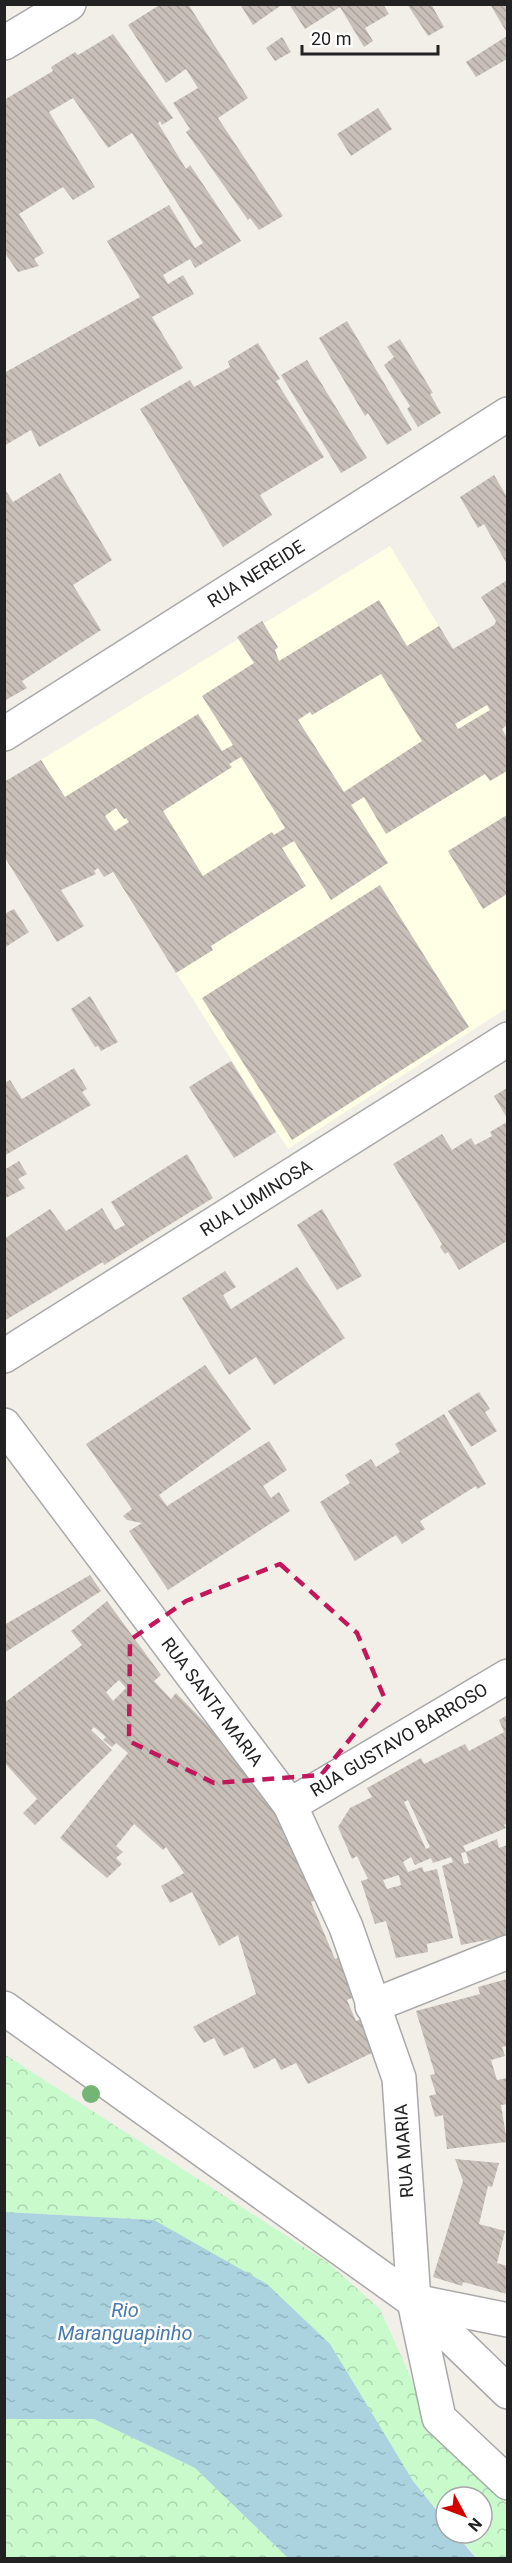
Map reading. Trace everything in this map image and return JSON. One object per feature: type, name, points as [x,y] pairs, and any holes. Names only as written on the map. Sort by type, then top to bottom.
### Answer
[{"type":"street","points":[[4,43],[69,4]]},
{"type":"street","name":"RUA NEREIDE","points":[[4,734],[507,414]]},
{"type":"street","name":"RUA LUMINOSA","points":[[4,1356],[507,1039]]},
{"type":"street","name":"RUA SANTA MARIA","points":[[4,1425],[290,1805],[346,1927],[372,2006]]},
{"type":"street","name":"RUA GUSTAVO BARROSO","points":[[290,1805],[507,1676]]},
{"type":"street","points":[[372,2006],[507,1952]]},
{"type":"street","name":"RUA MARIA","points":[[372,2006],[399,2078],[414,2301],[439,2418],[507,2483]]},
{"type":"street","points":[[4,2008],[414,2301],[507,2392]]},
{"type":"street","points":[[414,2301],[507,2320]]},
{"type":"highlighted area","points":[[280,1564],[357,1633],[384,1697],[321,1775],[214,1783],[129,1741],[130,1640],[186,1601]]},
{"type":"shaded area","points":[[390,546],[507,738],[507,1008],[288,1149],[41,760]]},
{"type":"green space","points":[[4,2054],[327,2262],[380,2309],[431,2423],[461,2462],[486,2485],[434,2485],[434,2506],[413,2481],[154,2220],[5,2212]]},
{"type":"green space","points":[[5,2419],[94,2419],[195,2468],[288,2558],[5,2558]]},
{"type":"green space","points":[[494,2492],[507,2504],[507,2558],[477,2558],[466,2545],[494,2545]]},
{"type":"water","name":"Rio Maranguapinho","points":[[4,2212],[154,2220],[267,2284],[330,2344],[413,2481],[434,2507],[434,2545],[465,2545],[476,2558],[288,2558],[195,2468],[94,2419],[5,2419]]},
{"type":"building","points":[[161,4],[188,4],[248,98],[218,118],[283,216],[259,230],[250,218],[248,220],[186,132],[190,129],[173,103],[198,88],[186,69],[166,83],[128,25]]},
{"type":"building","points":[[240,4],[283,4],[253,25]]},
{"type":"building","points":[[289,4],[383,4],[389,14],[365,28],[373,41],[364,47],[340,7],[305,29]]},
{"type":"building","points":[[407,4],[431,4],[444,27],[428,36]]},
{"type":"building","points":[[490,4],[507,4],[507,33]]},
{"type":"building","points":[[113,34],[173,118],[162,125],[160,121],[158,123],[186,169],[190,165],[241,241],[195,268],[190,259],[163,275],[168,284],[183,275],[194,294],[152,317],[183,368],[39,447],[31,430],[4,446],[4,373],[140,297],[107,241],[169,205],[195,248],[203,243],[132,133],[108,148],[73,98],[49,112],[95,187],[73,200],[63,187],[19,214],[44,253],[34,259],[39,266],[18,272],[4,252],[4,100],[53,71],[51,67],[75,52],[78,55]]},
{"type":"building","points":[[507,36],[507,59],[476,77],[466,62]]},
{"type":"building","points":[[282,37],[291,52],[275,61],[266,48]]},
{"type":"building","points":[[378,108],[392,129],[351,156],[337,134]]},
{"type":"building","points":[[347,321],[412,430],[387,445],[368,413],[365,416],[319,338]]},
{"type":"building","points":[[400,339],[433,393],[430,394],[441,413],[418,427],[407,409],[410,406],[384,365],[394,357],[387,347]]},
{"type":"building","points":[[258,343],[280,379],[276,381],[324,457],[260,495],[272,515],[223,547],[140,409],[190,380],[194,387],[230,367],[228,361]]},
{"type":"building","points":[[307,360],[367,458],[341,473],[281,375]]},
{"type":"building","points":[[60,473],[112,560],[73,585],[101,630],[22,681],[27,688],[4,701],[4,488],[13,502]]},
{"type":"building","points":[[494,475],[507,497],[507,564],[484,524],[478,528],[460,497]]},
{"type":"building","points":[[507,580],[507,725],[502,729],[507,738],[507,771],[490,781],[485,774],[386,834],[364,797],[351,805],[388,863],[331,900],[294,841],[282,848],[306,886],[211,946],[213,950],[176,973],[113,872],[104,877],[98,868],[94,871],[96,874],[61,890],[84,926],[57,942],[4,856],[4,782],[41,760],[65,797],[198,714],[222,751],[233,745],[202,696],[254,663],[237,637],[262,621],[278,647],[275,650],[279,661],[379,600],[407,646],[439,626],[453,649],[494,625],[496,621],[481,597]],"holes":[[[381,674],[422,741],[344,792],[298,720],[310,712],[312,715]],[[487,705],[490,710],[458,729],[455,724]],[[241,757],[285,828],[274,835],[272,832],[203,876],[163,811],[232,767],[229,764]],[[116,808],[129,822],[115,831],[105,816]]]},
{"type":"building","points":[[507,815],[507,894],[483,909],[448,851]]},
{"type":"building","points":[[380,885],[469,1027],[292,1140],[202,998]]},
{"type":"building","points":[[14,909],[29,932],[4,948],[4,914]]},
{"type":"building","points":[[90,996],[118,1042],[101,1051],[98,1046],[95,1047],[71,1009]]},
{"type":"building","points":[[231,1061],[276,1132],[234,1158],[189,1087]]},
{"type":"building","points":[[74,1068],[87,1089],[82,1092],[91,1105],[4,1156],[4,1083],[10,1080],[22,1099]]},
{"type":"building","points":[[507,1088],[507,1118],[494,1096]]},
{"type":"building","points":[[507,1122],[507,1241],[459,1270],[448,1252],[445,1254],[440,1247],[442,1244],[393,1164],[442,1134],[452,1150],[471,1138],[475,1145],[492,1136],[490,1132]]},
{"type":"building","points":[[187,1154],[213,1198],[104,1265],[103,1262],[4,1321],[4,1239],[50,1209],[66,1231],[102,1208],[115,1230],[125,1225],[111,1202]]},
{"type":"building","points":[[19,1161],[27,1174],[18,1179],[25,1188],[4,1199],[4,1170]]},
{"type":"building","points":[[322,1209],[362,1276],[337,1290],[297,1225]]},
{"type":"building","points":[[297,1267],[345,1338],[274,1385],[256,1357],[229,1375],[182,1298],[225,1271],[236,1287],[223,1295],[231,1309]]},
{"type":"building","points":[[205,1365],[251,1429],[159,1495],[167,1506],[269,1441],[287,1470],[263,1486],[271,1498],[279,1492],[290,1511],[168,1590],[129,1531],[142,1523],[127,1520],[123,1516],[132,1509],[86,1444]]},
{"type":"building","points":[[479,1392],[490,1409],[485,1412],[497,1431],[471,1447],[448,1411]]},
{"type":"building","points":[[444,1414],[486,1484],[477,1489],[476,1486],[420,1521],[425,1529],[402,1544],[396,1535],[355,1561],[320,1502],[350,1483],[345,1475],[371,1459],[376,1467],[400,1452],[395,1444]]},
{"type":"building","points":[[90,1575],[101,1591],[4,1653],[4,1625]]},
{"type":"building","points":[[107,1601],[161,1675],[154,1681],[171,1699],[176,1693],[215,1733],[280,1817],[321,1898],[311,1902],[335,1959],[343,1955],[361,1994],[347,2000],[356,2021],[370,2015],[384,2047],[308,2084],[296,2063],[281,2070],[275,2058],[254,2069],[243,2047],[224,2056],[214,2038],[204,2043],[193,2027],[256,1994],[238,1935],[219,1946],[192,1892],[170,1903],[161,1886],[184,1873],[166,1847],[163,1850],[134,1824],[116,1846],[123,1852],[116,1858],[122,1864],[107,1878],[60,1838],[128,1753],[116,1743],[112,1747],[103,1740],[106,1737],[94,1727],[91,1730],[112,1750],[35,1825],[23,1813],[37,1799],[4,1762],[4,1744],[7,1742],[4,1739],[4,1703],[82,1645],[71,1631]],"holes":[[[119,1680],[126,1688],[113,1701],[106,1692]]]},
{"type":"building","points":[[507,1715],[507,1823],[504,1825],[506,1828],[463,1846],[466,1852],[497,1839],[499,1848],[507,1845],[507,1936],[461,1945],[442,1866],[453,1862],[451,1857],[433,1863],[431,1858],[415,1865],[411,1857],[403,1862],[408,1872],[422,1867],[424,1872],[437,1869],[453,1938],[427,1944],[428,1952],[396,1958],[386,1921],[375,1924],[361,1881],[368,1879],[357,1856],[352,1859],[338,1827],[350,1808],[372,1797],[367,1788],[421,1758],[424,1764],[465,1744],[469,1751],[504,1732],[499,1720]],"holes":[[[408,1800],[430,1847],[426,1849],[404,1802]],[[466,1852],[469,1863],[464,1864],[461,1853]],[[399,1875],[401,1885],[387,1889],[383,1880]]]},
{"type":"building","points":[[507,1979],[507,2046],[502,2047],[505,2056],[491,2060],[497,2080],[507,2078],[507,2104],[501,2105],[507,2142],[447,2149],[443,2115],[435,2117],[429,2096],[436,2094],[430,2075],[435,2074],[416,2011],[480,1994],[478,1987]]},
{"type":"building","points":[[455,2159],[499,2163],[492,2187],[488,2186],[479,2224],[505,2231],[497,2263],[507,2266],[507,2294],[463,2282],[462,2286],[433,2277],[463,2181]]}]
